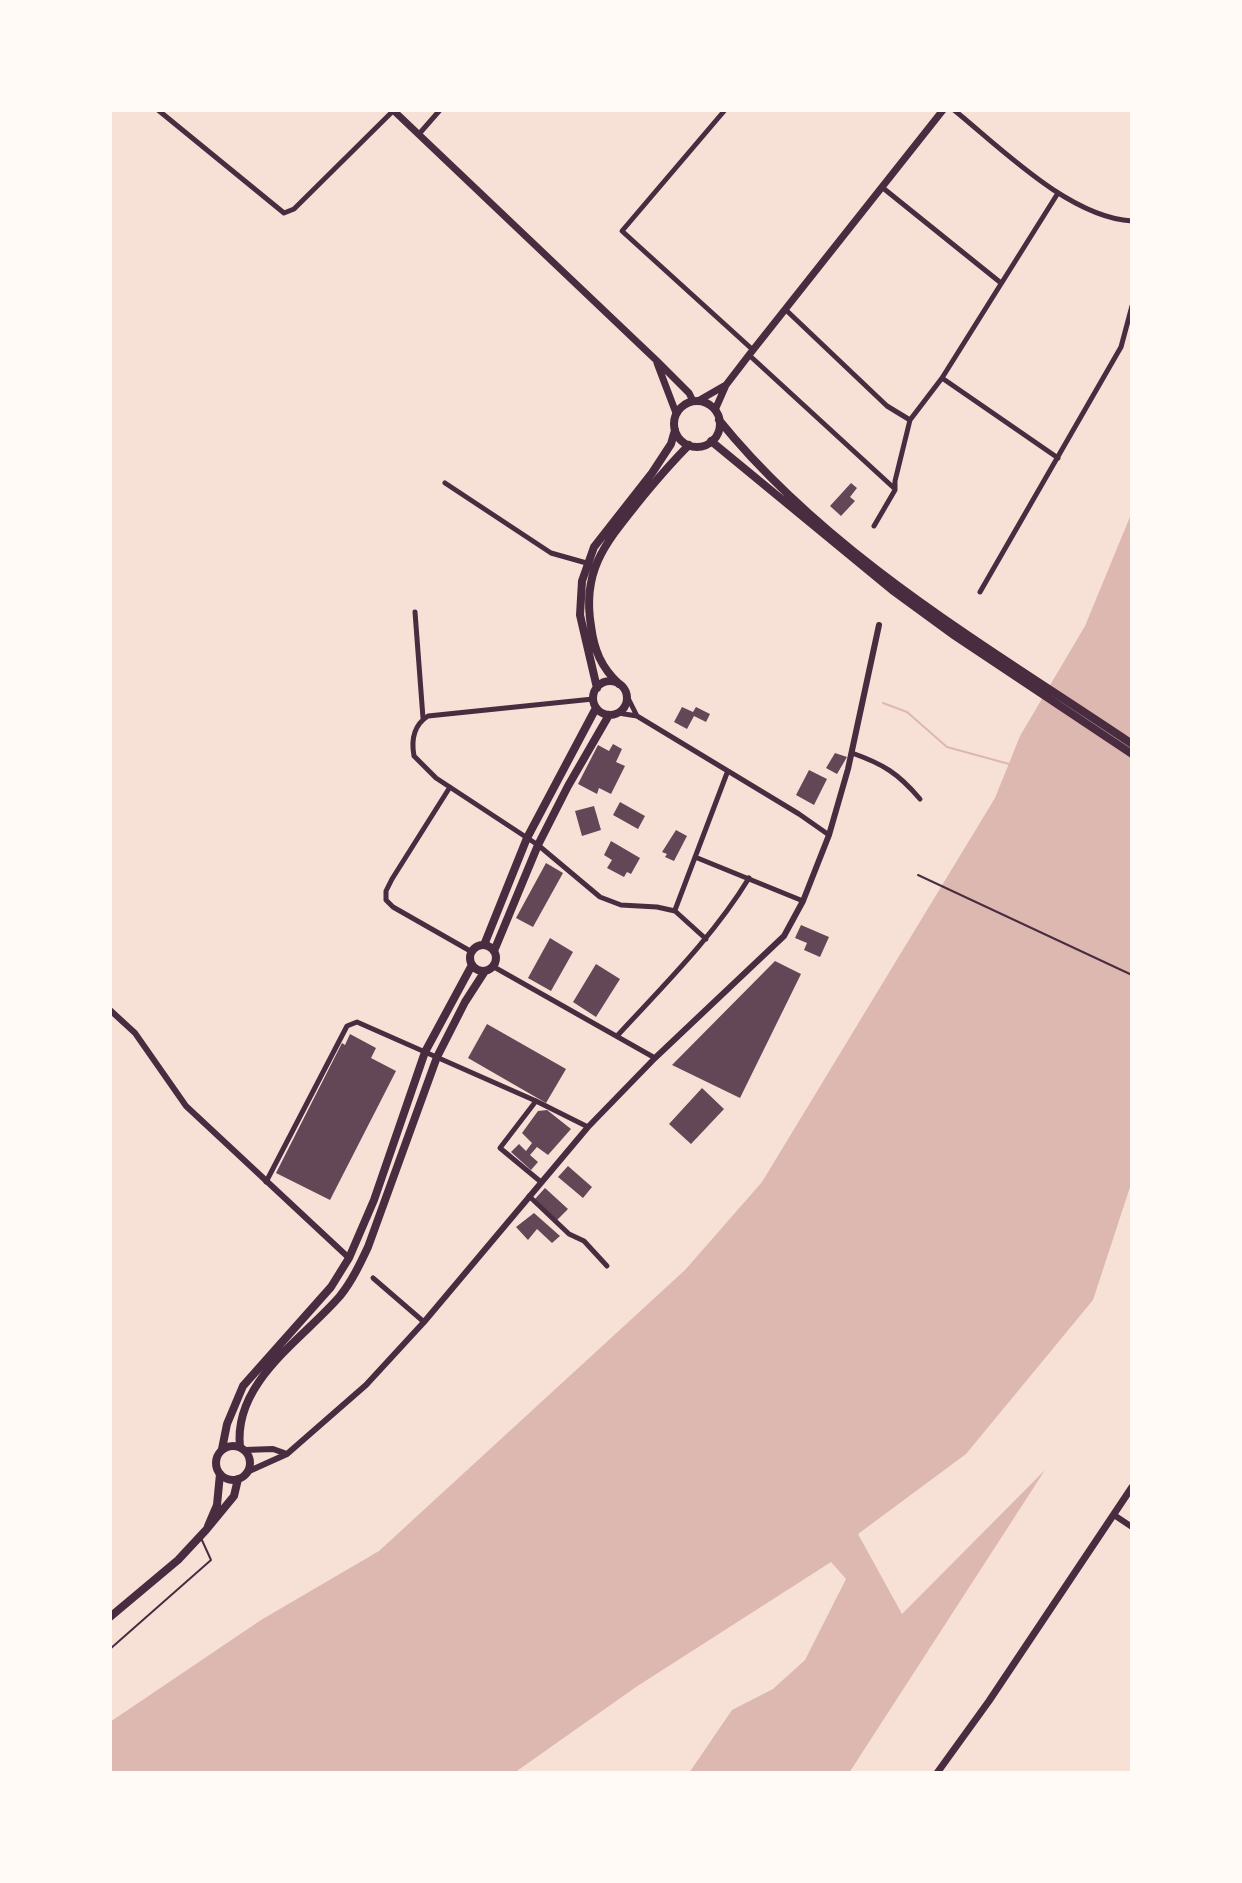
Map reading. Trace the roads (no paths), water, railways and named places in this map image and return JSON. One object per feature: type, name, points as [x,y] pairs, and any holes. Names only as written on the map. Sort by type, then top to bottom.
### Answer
[{"type":"highway","points":[[494,951],[538,845],[568,786],[614,714],[626,705],[626,694],[605,671],[594,644],[588,600],[594,547],[671,444],[676,413],[683,405],[695,401],[707,403],[715,410],[719,420],[745,452],[807,511],[907,591],[1132,754]]},
{"type":"highway","points":[[675,430],[680,439],[689,445],[700,446],[711,441],[719,428],[719,420]]},
{"type":"highway","points":[[711,441],[892,590],[1132,744]]},
{"type":"highway","points":[[203,1534],[217,1505],[220,1474],[216,1463],[227,1424],[243,1386],[331,1287],[349,1258],[374,1200],[425,1052],[472,965],[472,952],[484,945],[527,838],[595,703],[597,688],[579,602],[591,564],[613,533],[689,445]]},
{"type":"highway","points":[[597,688],[607,682],[619,684]]},
{"type":"highway","points":[[595,703],[614,714]]},
{"type":"highway","points":[[220,1474],[228,1479],[238,1479],[247,1472],[250,1465],[242,1449],[238,1429],[242,1411],[256,1385],[340,1295],[359,1266],[437,1057],[465,1002],[497,957],[484,945]]},
{"type":"highway","points":[[472,965],[479,971],[489,969]]},
{"type":"highway","points":[[222,1449],[231,1446],[242,1449]]},
{"type":"highway","points":[[110,1617],[178,1560],[203,1534],[234,1496],[238,1479]]},
{"type":"main road","points":[[393,110],[656,360],[695,401],[726,385]]},
{"type":"main road","points":[[715,410],[726,385],[751,352],[943,110]]},
{"type":"main road","points":[[656,360],[676,413]]},
{"type":"main road","points":[[937,1773],[1132,1487]]},
{"type":"street","points":[[158,110],[284,213],[294,209],[393,110]]},
{"type":"street","points":[[419,134],[440,110]]},
{"type":"street","points":[[725,110],[622,231],[895,490]]},
{"type":"street","points":[[954,110],[1058,193],[1095,214],[1132,221]]},
{"type":"street","points":[[883,188],[1001,283]]},
{"type":"street","points":[[874,526],[895,490],[910,420],[942,378],[1058,193]]},
{"type":"street","points":[[980,592],[1121,347],[1132,306]]},
{"type":"street","points":[[786,310],[895,413],[910,420]]},
{"type":"street","points":[[942,378],[1058,458]]},
{"type":"street","points":[[445,483],[551,553],[591,564]]},
{"type":"street","points":[[415,612],[423,718],[413,746],[414,756],[420,764],[538,845],[600,897],[621,905],[675,911],[706,939]]},
{"type":"street","points":[[247,1472],[287,1454],[366,1385],[424,1322],[588,1127],[655,1058],[784,936],[803,901],[829,835],[852,753],[879,625]]},
{"type":"street","points":[[626,694],[637,716]]},
{"type":"street","points":[[423,718],[595,703]]},
{"type":"street","points":[[614,714],[637,716],[829,835]]},
{"type":"street","points":[[852,753],[882,764],[920,799]]},
{"type":"street","points":[[675,911],[727,773]]},
{"type":"street","points":[[450,787],[392,879],[386,891],[386,900],[472,952]]},
{"type":"street","points":[[695,857],[803,901]]},
{"type":"street","points":[[617,1036],[706,939],[749,878]]},
{"type":"street","points":[[489,969],[655,1058]]},
{"type":"street","points":[[110,1010],[135,1033],[186,1106],[349,1258]]},
{"type":"street","points":[[266,1182],[347,1026],[357,1022],[588,1127]]},
{"type":"street","points":[[536,1101],[500,1148],[541,1182]]},
{"type":"street","points":[[529,1196],[569,1234],[584,1241],[607,1266]]},
{"type":"street","points":[[373,1278],[424,1322]]},
{"type":"street","points":[[242,1449],[273,1449],[287,1454]]},
{"type":"street","points":[[1114,1515],[1132,1527]]},
{"type":"lane","points":[[110,1649],[211,1560],[203,1534]]},
{"type":"waterway","points":[[883,703],[907,712],[947,747],[1009,764]]}]
